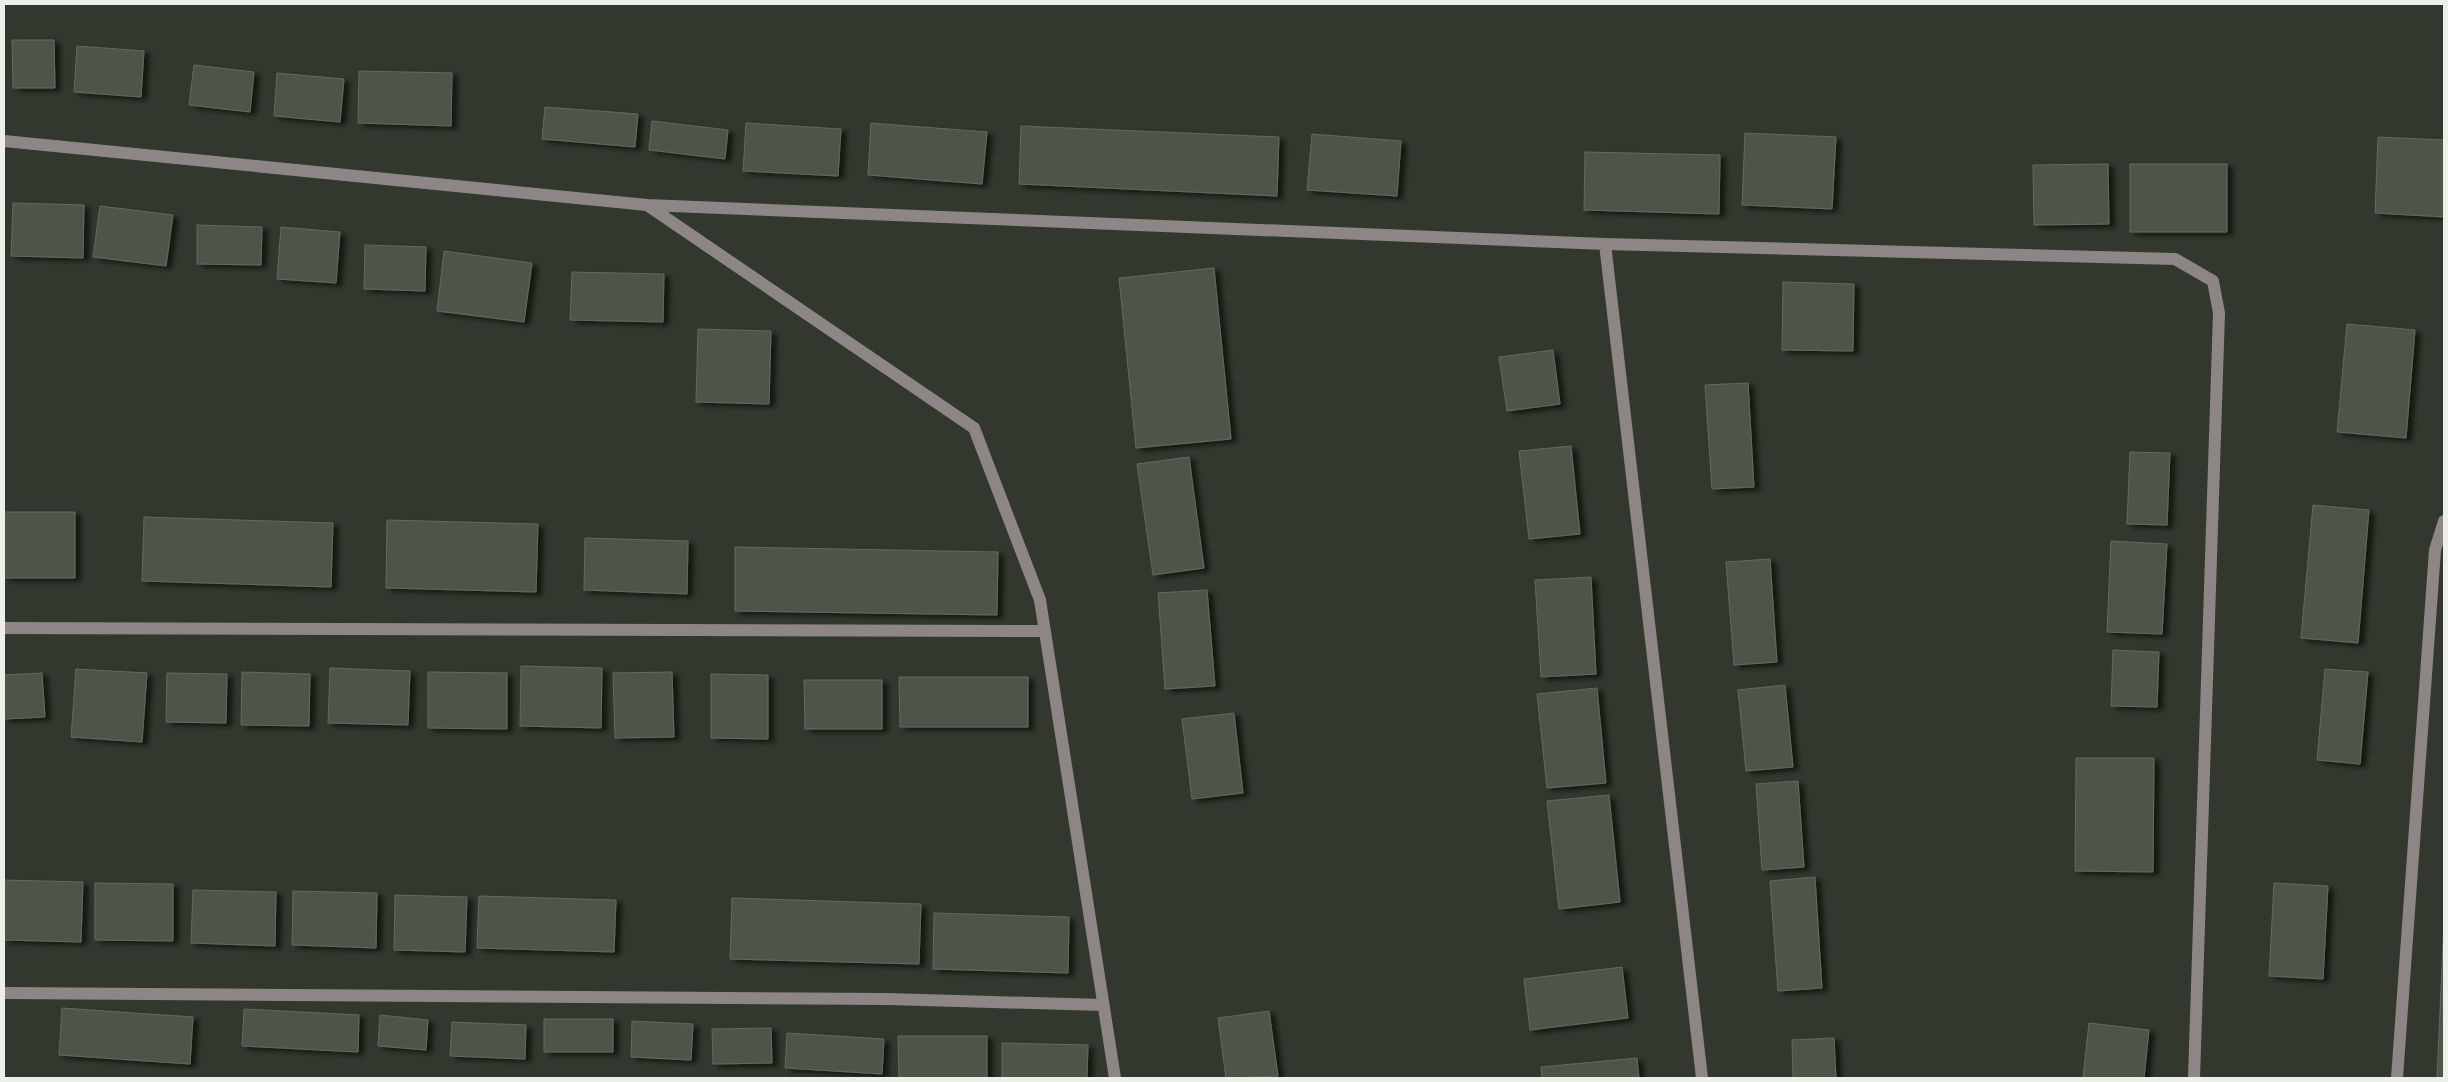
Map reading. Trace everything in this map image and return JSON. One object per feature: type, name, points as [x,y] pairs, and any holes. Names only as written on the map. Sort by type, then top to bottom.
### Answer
[{"type":"street","points":[[4,142],[647,205],[1605,244],[2175,259],[2213,281],[2219,313],[2194,1078]]},
{"type":"street","points":[[647,205],[974,428],[1040,600],[1115,1078]]},
{"type":"street","points":[[1605,244],[1702,1078]]},
{"type":"street","points":[[2398,1078],[2436,550],[2444,521]]},
{"type":"street","points":[[4,628],[1045,631]]},
{"type":"street","points":[[4,992],[887,998],[1103,1005]]},
{"type":"building","points":[[12,40],[54,40],[55,88],[13,88]]},
{"type":"building","points":[[77,46],[144,51],[141,97],[74,92]]},
{"type":"building","points":[[194,65],[254,72],[250,112],[189,105]]},
{"type":"building","points":[[359,71],[452,73],[451,126],[358,123]]},
{"type":"building","points":[[277,73],[344,79],[340,122],[274,116]]},
{"type":"building","points":[[545,107],[638,114],[635,147],[542,139]]},
{"type":"building","points":[[652,121],[728,130],[725,159],[649,150]]},
{"type":"building","points":[[746,123],[841,129],[838,176],[743,171]]},
{"type":"building","points":[[871,123],[987,132],[982,184],[868,175]]},
{"type":"building","points":[[1021,126],[1279,137],[1277,196],[1019,184]]},
{"type":"building","points":[[1745,133],[1836,137],[1832,209],[1742,205]]},
{"type":"building","points":[[1312,134],[1401,141],[1397,196],[1307,190]]},
{"type":"building","points":[[2378,137],[2444,140],[2444,217],[2375,213]]},
{"type":"building","points":[[1585,152],[1720,155],[1719,214],[1584,210]]},
{"type":"building","points":[[2108,164],[2109,224],[2034,225],[2033,165]]},
{"type":"building","points":[[2130,164],[2227,164],[2227,232],[2130,232]]},
{"type":"building","points":[[13,203],[84,205],[83,258],[11,256]]},
{"type":"building","points":[[100,206],[173,215],[166,266],[93,257]]},
{"type":"building","points":[[197,225],[262,227],[261,265],[197,264]]},
{"type":"building","points":[[281,227],[340,232],[336,283],[277,279]]},
{"type":"building","points":[[365,245],[426,247],[425,291],[364,289]]},
{"type":"building","points":[[444,251],[532,263],[524,322],[437,311]]},
{"type":"building","points":[[1214,268],[1231,439],[1136,448],[1119,278]]},
{"type":"building","points":[[572,272],[664,274],[663,322],[570,320]]},
{"type":"building","points":[[1783,282],[1854,284],[1853,351],[1782,350]]},
{"type":"building","points":[[2347,324],[2415,330],[2406,438],[2337,432]]},
{"type":"building","points":[[698,329],[771,331],[769,404],[696,402]]},
{"type":"building","points":[[1553,350],[1560,404],[1507,411],[1499,357]]},
{"type":"building","points":[[1748,383],[1754,487],[1712,489],[1705,385]]},
{"type":"building","points":[[1571,446],[1580,534],[1529,539],[1519,451]]},
{"type":"building","points":[[2130,452],[2170,453],[2167,525],[2127,524]]},
{"type":"building","points":[[1189,457],[1204,568],[1153,575],[1137,464]]},
{"type":"building","points":[[2313,505],[2369,510],[2358,643],[2301,638]]},
{"type":"building","points":[[4,512],[75,512],[75,578],[4,578]]},
{"type":"building","points":[[144,517],[333,523],[331,587],[142,581]]},
{"type":"building","points":[[387,520],[538,524],[536,592],[386,588]]},
{"type":"building","points":[[585,538],[688,541],[687,594],[584,590]]},
{"type":"building","points":[[2111,541],[2167,544],[2162,634],[2107,632]]},
{"type":"building","points":[[735,547],[998,552],[997,615],[735,611]]},
{"type":"building","points":[[1770,559],[1777,662],[1734,665],[1726,562]]},
{"type":"building","points":[[1591,577],[1596,674],[1541,677],[1535,580]]},
{"type":"building","points":[[1207,590],[1215,686],[1165,689],[1158,593]]},
{"type":"building","points":[[2113,650],[2159,652],[2157,707],[2111,706]]},
{"type":"building","points":[[521,666],[602,668],[601,728],[520,726]]},
{"type":"building","points":[[330,668],[410,671],[408,725],[328,723]]},
{"type":"building","points":[[76,669],[147,673],[142,742],[71,737]]},
{"type":"building","points":[[2325,669],[2368,672],[2360,764],[2317,760]]},
{"type":"building","points":[[242,672],[310,674],[309,726],[241,725]]},
{"type":"building","points":[[428,672],[507,673],[507,729],[428,728]]},
{"type":"building","points":[[672,672],[674,737],[615,738],[613,673]]},
{"type":"building","points":[[42,673],[45,717],[4,719],[4,675]]},
{"type":"building","points":[[167,673],[227,674],[226,723],[166,722]]},
{"type":"building","points":[[711,674],[768,675],[768,739],[711,738]]},
{"type":"building","points":[[899,677],[1028,677],[1028,727],[900,727]]},
{"type":"building","points":[[804,680],[882,680],[882,729],[805,729]]},
{"type":"building","points":[[1785,685],[1793,767],[1746,771],[1738,690]]},
{"type":"building","points":[[1597,688],[1606,783],[1547,788],[1537,694]]},
{"type":"building","points":[[1234,713],[1243,793],[1192,799],[1182,719]]},
{"type":"building","points":[[2076,758],[2154,758],[2153,872],[2075,871]]},
{"type":"building","points":[[1798,781],[1804,867],[1762,870],[1756,784]]},
{"type":"building","points":[[1609,795],[1620,902],[1559,909],[1547,801]]},
{"type":"building","points":[[1815,877],[1822,988],[1778,991],[1770,881]]},
{"type":"building","points":[[4,880],[83,882],[81,942],[4,940]]},
{"type":"building","points":[[95,883],[173,884],[173,941],[95,940]]},
{"type":"building","points":[[2274,883],[2328,886],[2323,979],[2269,976]]},
{"type":"building","points":[[193,890],[276,892],[275,946],[191,943]]},
{"type":"building","points":[[293,891],[377,893],[376,948],[292,945]]},
{"type":"building","points":[[395,895],[467,897],[465,952],[394,950]]},
{"type":"building","points":[[479,896],[616,900],[614,952],[477,948]]},
{"type":"building","points":[[732,898],[921,904],[919,964],[730,959]]},
{"type":"building","points":[[934,913],[1069,917],[1068,973],[933,969]]},
{"type":"building","points":[[2444,922],[2444,1078],[2437,1078]]},
{"type":"building","points":[[1622,967],[1628,1018],[1530,1030],[1524,979]]},
{"type":"building","points":[[62,1008],[193,1017],[190,1064],[59,1055]]},
{"type":"building","points":[[244,1009],[359,1015],[358,1052],[242,1046]]},
{"type":"building","points":[[1269,1011],[1278,1076],[1226,1078],[1218,1018]]},
{"type":"building","points":[[380,1015],[428,1020],[426,1050],[378,1046]]},
{"type":"building","points":[[544,1019],[613,1019],[613,1052],[544,1052]]},
{"type":"building","points":[[632,1021],[693,1024],[691,1060],[631,1057]]},
{"type":"building","points":[[452,1022],[526,1025],[525,1059],[450,1056]]},
{"type":"building","points":[[2089,1023],[2149,1030],[2144,1078],[2083,1078]]},
{"type":"building","points":[[771,1028],[772,1063],[713,1064],[712,1029]]},
{"type":"building","points":[[787,1033],[884,1039],[882,1074],[785,1068]]},
{"type":"building","points":[[898,1036],[987,1036],[987,1078],[899,1078]]},
{"type":"building","points":[[1834,1038],[1836,1078],[1793,1078],[1792,1040]]},
{"type":"building","points":[[1002,1043],[1088,1045],[1087,1078],[1002,1078]]},
{"type":"building","points":[[1637,1058],[1639,1078],[1542,1078],[1541,1067]]}]
